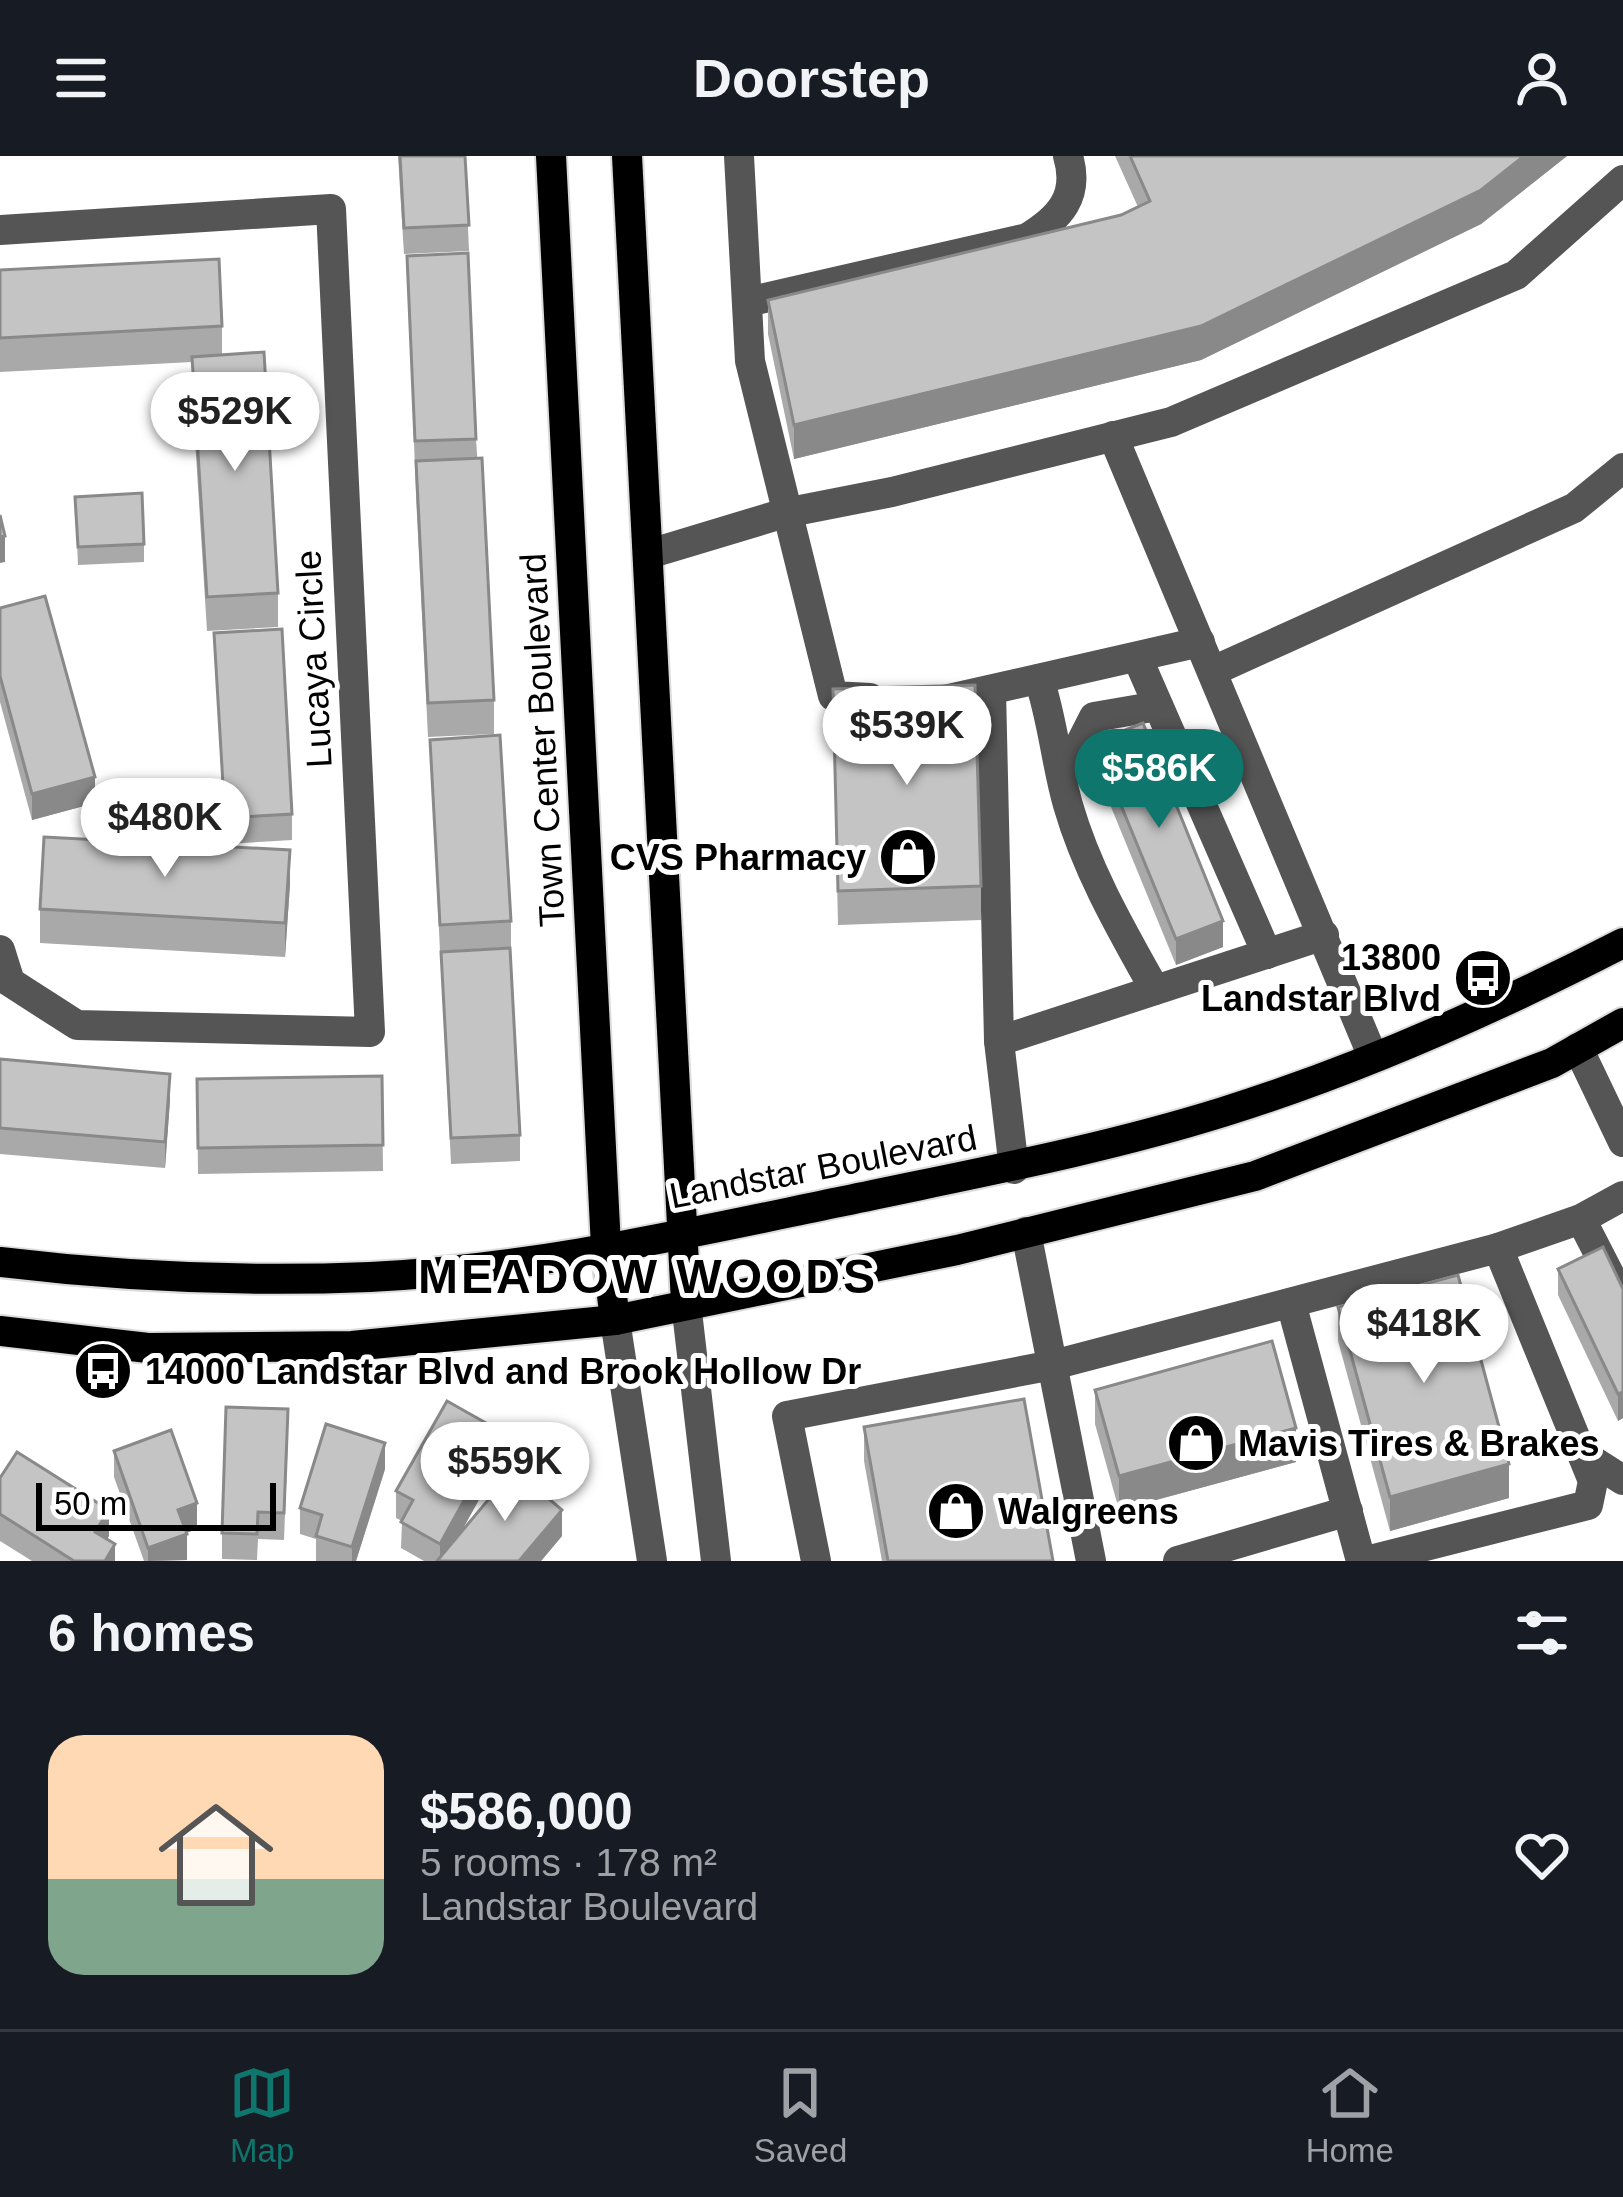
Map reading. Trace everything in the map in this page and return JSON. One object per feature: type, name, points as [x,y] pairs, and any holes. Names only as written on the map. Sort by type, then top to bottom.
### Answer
[{"type":"main road","name":"Town Center Boulevard","points":[[551,156],[606,1247],[615,1320]]},
{"type":"main road","points":[[627,156],[686,1303]]},
{"type":"main road","name":"Landstar Boulevard","points":[[0,1262],[140,1279],[374,1277],[684,1234],[1014,1169],[1224,1112],[1523,994],[1623,943]]},
{"type":"main road","points":[[0,1331],[148,1348],[352,1346],[615,1320],[1027,1232],[1255,1176],[1579,1048],[1623,1023]]},
{"type":"street","points":[[739,156],[750,361],[833,696],[940,702],[1200,642]]},
{"type":"street","points":[[747,302],[1027,238],[1063,211],[1073,188],[1068,156]]},
{"type":"street","points":[[649,554],[785,514],[1171,422],[1516,275],[1623,180]]},
{"type":"street","name":"Lucaya Circle","points":[[0,230],[331,209],[370,1032],[76,1025],[10,982],[0,950]]},
{"type":"street","points":[[1113,436],[1373,1057]]},
{"type":"street","points":[[1213,671],[1574,508],[1623,468]]},
{"type":"street","points":[[1137,657],[1267,953]]},
{"type":"street","points":[[1039,679],[1055,726],[1063,777],[1103,896],[1155,991]]},
{"type":"street","points":[[991,690],[1000,1042],[1014,1169]]},
{"type":"street","points":[[1063,777],[1094,717],[1158,706]]},
{"type":"street","points":[[1000,1042],[1324,935]]},
{"type":"street","points":[[1579,1048],[1623,1142]]},
{"type":"street","points":[[815,1561],[787,1416],[1053,1366],[1498,1248],[1581,1219],[1623,1196]]},
{"type":"street","points":[[1581,1219],[1623,1301]]},
{"type":"street","points":[[1027,1232],[1091,1561]]},
{"type":"street","points":[[1291,1303],[1364,1561],[1588,1504],[1593,1481],[1498,1248]]},
{"type":"street","points":[[686,1303],[716,1561]]},
{"type":"street","points":[[615,1320],[652,1561]]},
{"type":"street","points":[[1582,1454],[1623,1480]]},
{"type":"street","points":[[1178,1561],[1348,1510]]},
{"type":"building","points":[[400,156],[465,156],[469,225],[404,228]]},
{"type":"building","points":[[1130,156],[1524,156],[1481,190],[1201,326],[794,425],[768,300],[1121,215],[1150,201]]},
{"type":"building","points":[[468,253],[476,439],[415,441],[407,256]]},
{"type":"building","points":[[219,259],[222,326],[0,338],[0,270]]},
{"type":"building","points":[[264,352],[278,593],[207,597],[192,357]]},
{"type":"building","points":[[482,458],[494,700],[428,703],[416,461]]},
{"type":"building","points":[[142,493],[144,544],[78,547],[75,497]]},
{"type":"building","points":[[45,596],[95,777],[32,794],[0,676],[0,608]]},
{"type":"building","points":[[282,629],[292,814],[225,818],[214,633]]},
{"type":"building","name":"CVS Pharmacy","points":[[975,685],[981,886],[838,891],[833,689]]},
{"type":"building","points":[[1143,723],[1223,921],[1176,939],[1095,742]]},
{"type":"building","points":[[500,735],[511,921],[440,925],[430,740]]},
{"type":"building","points":[[44,837],[290,850],[285,923],[40,909]]},
{"type":"building","points":[[510,948],[520,1135],[451,1138],[441,952]]},
{"type":"building","points":[[0,1059],[170,1074],[165,1142],[0,1128]]},
{"type":"building","points":[[382,1076],[383,1145],[198,1148],[197,1079]]},
{"type":"building","points":[[1603,1247],[1623,1289],[1623,1392],[1618,1394],[1558,1269]]},
{"type":"building","points":[[1458,1275],[1509,1464],[1390,1497],[1338,1307]]},
{"type":"building","name":"Mavis Tires & Brakes","points":[[1272,1341],[1296,1428],[1119,1476],[1095,1390]]},
{"type":"building","name":"Walgreens","points":[[1024,1399],[1053,1561],[888,1561],[864,1427]]},
{"type":"building","points":[[447,1401],[502,1432],[440,1544],[401,1522],[413,1500],[396,1491]]},
{"type":"building","points":[[226,1407],[288,1409],[284,1513],[258,1512],[257,1534],[222,1533]]},
{"type":"building","points":[[326,1424],[385,1443],[352,1547],[316,1536],[322,1515],[300,1508]]},
{"type":"building","points":[[171,1430],[197,1503],[178,1510],[187,1534],[148,1548],[114,1451]]},
{"type":"building","points":[[17,1452],[109,1510],[95,1532],[115,1544],[105,1561],[74,1561],[0,1514],[0,1478]]},
{"type":"building","points":[[514,1469],[562,1510],[519,1561],[437,1561]]},
{"type":"place","name":"CVS Pharmacy","points":[[908,857]]},
{"type":"place","name":"13800 Landstar Blvd","points":[[1483,978]]},
{"type":"place","name":"14000 Landstar Blvd and Brook Hollow Dr","points":[[103,1371]]},
{"type":"place","name":"Mavis Tires & Brakes","points":[[1196,1443]]},
{"type":"place","name":"Walgreens","points":[[956,1511]]},
{"type":"district","name":"MEADOW WOODS","points":[[648,1276]]}]
